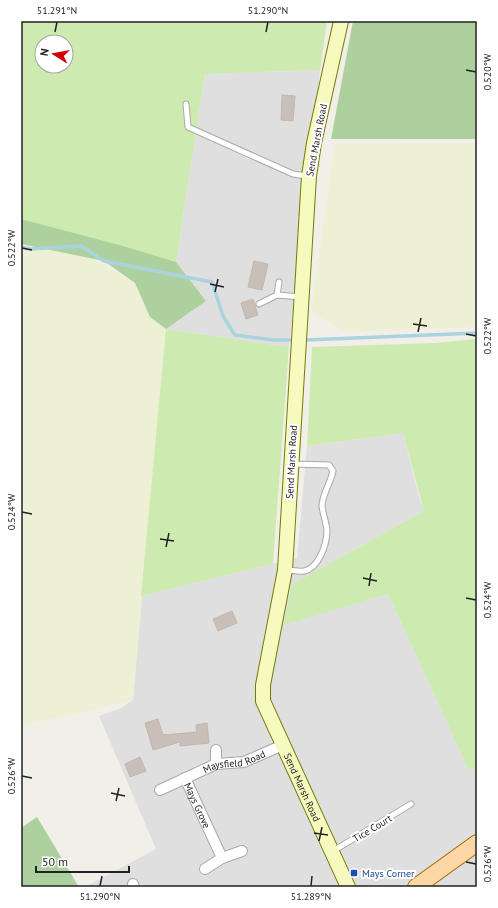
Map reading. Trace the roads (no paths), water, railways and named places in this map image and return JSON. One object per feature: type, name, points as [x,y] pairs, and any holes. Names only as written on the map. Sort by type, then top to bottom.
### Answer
[{"type":"main road","name":"Send Marsh Road","points":[[341,21],[314,143],[309,176],[292,464],[284,570],[263,686],[263,701],[348,887]]},
{"type":"main road","points":[[416,887],[477,843]]},
{"type":"street","name":"Maysfield Road","points":[[185,778],[216,764],[244,762],[283,745]]},
{"type":"street","points":[[216,750],[216,764]]},
{"type":"street","name":"Mays Grove","points":[[160,790],[185,778],[222,858]]},
{"type":"street","points":[[205,869],[222,858],[242,851]]},
{"type":"lane","points":[[186,104],[188,127],[293,174],[309,176]]},
{"type":"lane","points":[[277,295],[279,282]]},
{"type":"lane","points":[[259,304],[277,295],[301,297]]},
{"type":"lane","points":[[284,570],[305,571],[314,565],[321,556],[327,542],[327,529],[322,507],[333,471],[329,465],[292,464]]},
{"type":"lane","name":"Tice Court","points":[[333,852],[411,804]]},
{"type":"waterway","points":[[21,247],[30,249],[81,246],[104,261],[212,282],[223,316],[235,335],[274,340],[291,340]]},
{"type":"waterway","points":[[306,340],[477,333]]},
{"type":"place","name":"Mays Corner","points":[[354,873]]}]
